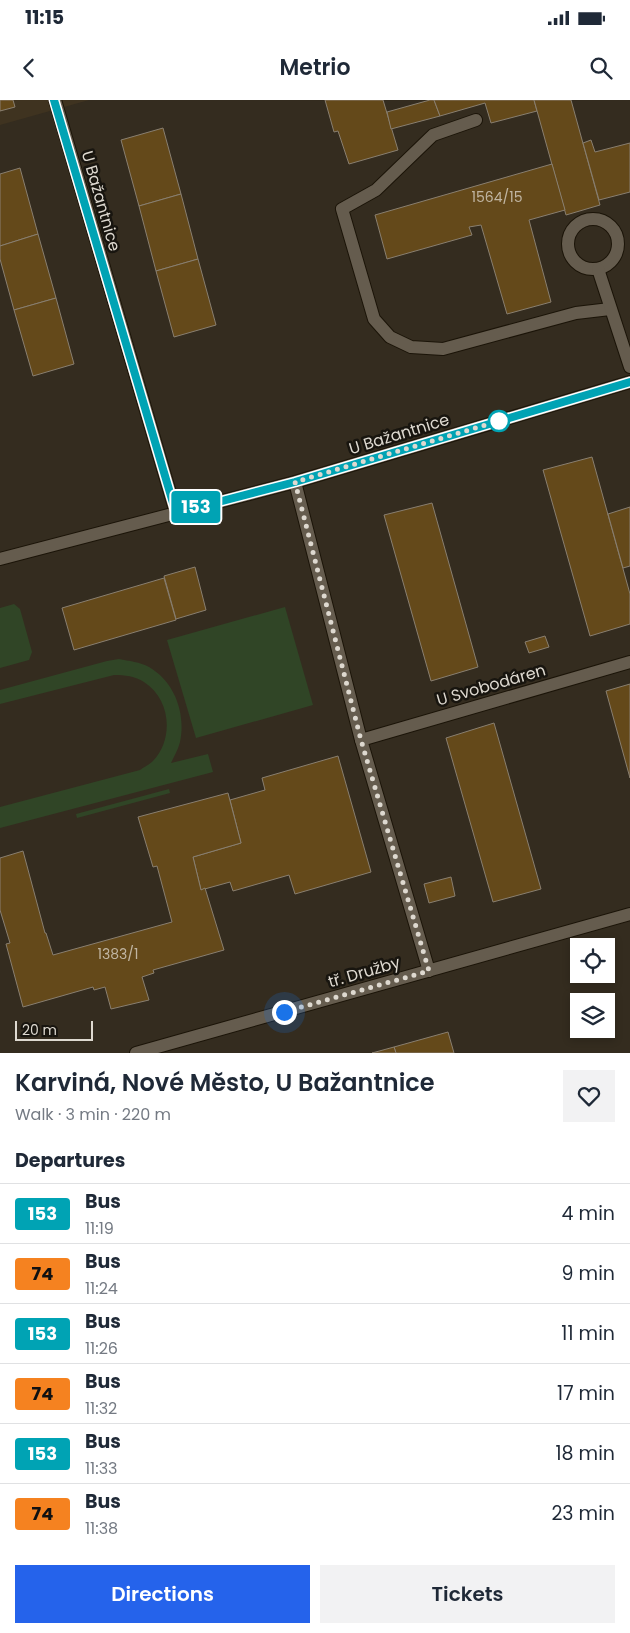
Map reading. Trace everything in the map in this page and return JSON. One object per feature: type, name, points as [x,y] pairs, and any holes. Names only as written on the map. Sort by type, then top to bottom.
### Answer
[{"type":"street","name":"U Bažantnice","points":[[54,100],[176,513]]},
{"type":"street","points":[[476,120],[432,135],[376,190],[342,210],[374,319],[390,336],[411,347],[443,349],[576,313],[610,309]]},
{"type":"street","points":[[587,219],[603,221],[615,232],[618,239],[619,247],[616,255],[606,266],[598,269],[589,270],[581,266],[569,254],[569,237],[573,229],[587,219]]},
{"type":"street","points":[[598,269],[630,367]]},
{"type":"street","name":"U Bažantnice","points":[[0,559],[295,482],[630,382]]},
{"type":"street","points":[[295,482],[361,740],[429,971]]},
{"type":"street","name":"U Svobodáren","points":[[361,740],[630,662]]},
{"type":"street","name":"tř. Družby","points":[[136,1053],[157,1050],[630,914]]},
{"type":"shaded area","points":[[0,100],[89,100],[0,125]]},
{"type":"green space","points":[[14,604],[20,609],[32,652],[29,660],[0,668],[0,608]]},
{"type":"green space","points":[[285,607],[313,705],[196,738],[167,640]]},
{"type":"green space","points":[[119,659],[138,663],[158,673],[166,681],[177,700],[180,710],[181,731],[179,745],[171,763],[208,754],[213,772],[0,828],[0,807],[140,770],[160,752],[166,731],[167,720],[164,709],[160,698],[153,689],[141,680],[133,677],[114,675],[0,704],[0,690]]},
{"type":"green space","points":[[169,789],[170,793],[77,818],[76,814]]},
{"type":"building","points":[[0,100],[13,100],[15,107],[0,111]]},
{"type":"building","points":[[325,100],[383,100],[398,150],[349,164],[338,131],[334,132]]},
{"type":"building","points":[[434,100],[440,116],[391,129],[387,112]]},
{"type":"building","points":[[434,100],[534,100],[537,111],[491,123],[485,103],[440,116]]},
{"type":"building","points":[[534,100],[571,100],[600,205],[566,215]]},
{"type":"building","points":[[163,128],[181,194],[139,206],[121,140]]},
{"type":"building","points":[[591,140],[595,152],[630,143],[630,192],[599,200],[583,143]]},
{"type":"building","points":[[552,164],[565,210],[529,220],[551,302],[507,314],[481,225],[469,227],[472,235],[387,259],[375,215]]},
{"type":"building","points":[[20,168],[38,234],[0,246],[0,174]]},
{"type":"building","points":[[181,194],[198,259],[156,271],[139,206]]},
{"type":"building","points":[[38,234],[56,298],[14,310],[0,259],[0,246]]},
{"type":"building","points":[[198,259],[216,325],[174,337],[156,271]]},
{"type":"building","points":[[56,298],[74,364],[33,376],[14,310]]},
{"type":"building","points":[[592,457],[630,594],[630,624],[590,636],[543,470]]},
{"type":"building","points":[[432,503],[478,667],[431,681],[384,515]]},
{"type":"building","points":[[630,507],[630,566],[623,568],[608,514]]},
{"type":"building","points":[[195,567],[206,610],[176,619],[164,576]]},
{"type":"building","points":[[164,578],[176,620],[74,650],[62,608]]},
{"type":"building","points":[[545,636],[549,647],[529,653],[525,642]]},
{"type":"building","points":[[630,684],[630,778],[606,691]]},
{"type":"building","points":[[494,723],[541,889],[493,902],[446,738]]},
{"type":"building","points":[[338,756],[371,872],[295,894],[289,875],[233,891],[230,882],[201,890],[193,857],[241,843],[230,800],[265,790],[262,778]]},
{"type":"building","points":[[228,793],[241,843],[193,857],[201,890],[205,888],[224,950],[153,970],[154,973],[142,977],[149,1000],[111,1009],[105,987],[94,990],[93,987],[23,1007],[6,944],[10,943],[0,910],[0,858],[23,851],[45,933],[53,955],[172,922],[157,866],[153,867],[138,817]]},
{"type":"building","points":[[451,877],[455,896],[429,903],[424,884]]},
{"type":"building","points":[[448,1032],[454,1053],[396,1053],[394,1047]]},
{"type":"building","points":[[394,1047],[396,1053],[372,1053]]},
{"type":"bus line","name":"153","points":[[54,100],[176,513],[295,482],[630,382]]},
{"type":"route","points":[[284,1012],[429,971],[361,740],[295,482],[499,421]]}]
